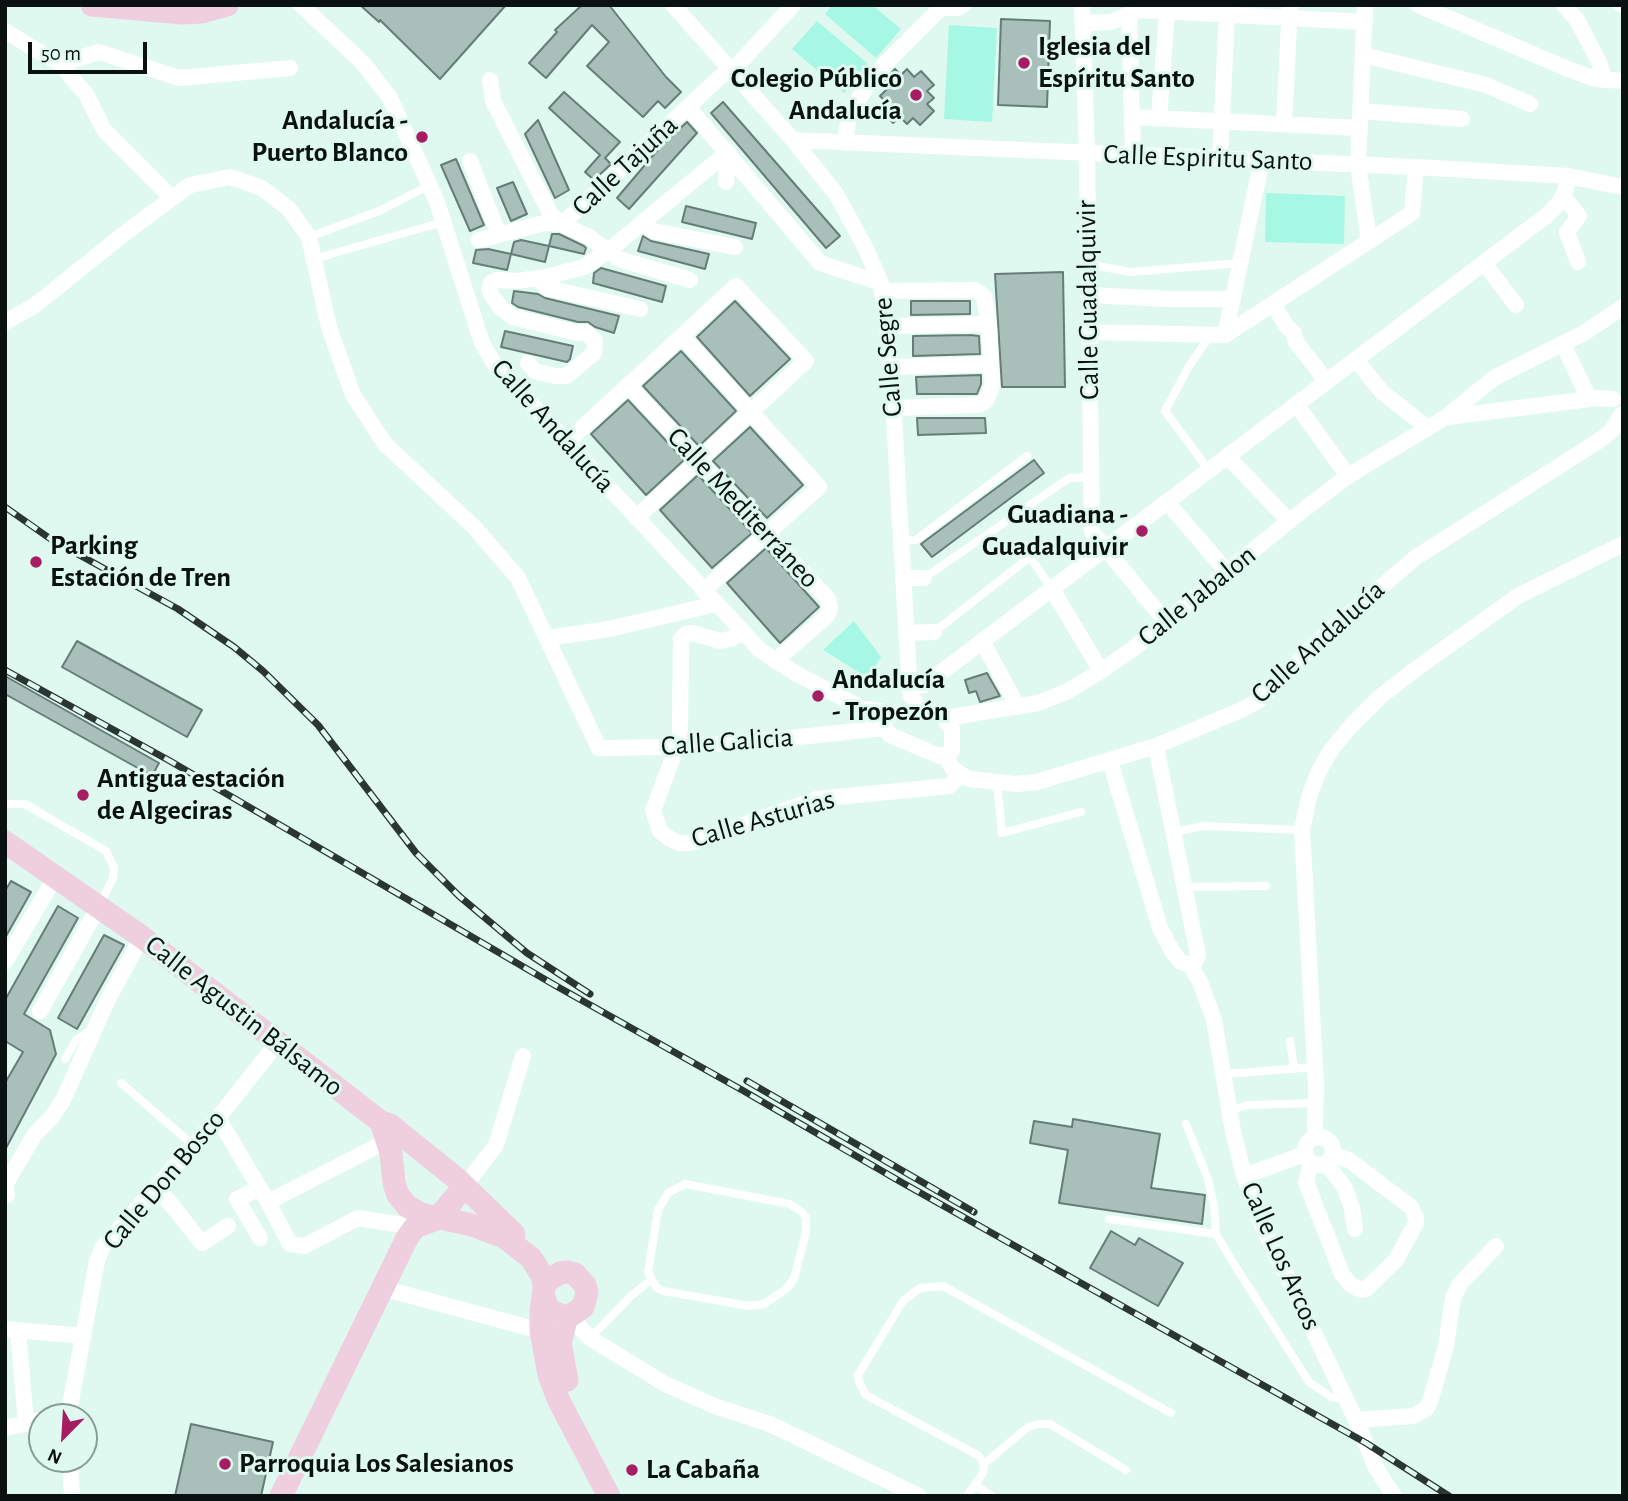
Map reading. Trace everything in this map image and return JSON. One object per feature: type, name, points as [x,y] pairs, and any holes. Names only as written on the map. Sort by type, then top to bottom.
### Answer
[{"type":"street","points":[[92,5],[182,13],[222,6]]},
{"type":"street","name":"Calle Andalucía","points":[[300,5],[363,63],[380,83],[397,111],[430,185],[482,343],[495,365],[742,633],[775,661],[861,708],[890,719]]},
{"type":"street","name":"Calle Segre","points":[[673,5],[793,140],[836,194],[864,245],[882,287],[893,408],[911,691]]},
{"type":"street","name":"Calle Tajuña","points":[[479,240],[544,223],[562,224],[720,77],[732,71],[793,5]]},
{"type":"street","points":[[845,143],[849,114],[875,74],[941,8],[958,8],[963,5]]},
{"type":"street","name":"Calle Guadalquivir","points":[[1082,5],[1087,153],[1092,532],[1166,622]]},
{"type":"street","points":[[1418,5],[1568,69],[1605,80],[1623,81]]},
{"type":"street","points":[[1564,5],[1574,13],[1599,62],[1605,80]]},
{"type":"street","points":[[1083,23],[1111,22],[1138,10],[1177,10],[1227,15],[1365,13],[1358,165],[1368,241]]},
{"type":"street","points":[[1159,118],[1177,10]]},
{"type":"street","points":[[1284,124],[1290,12]]},
{"type":"street","points":[[1129,14],[1133,155]]},
{"type":"street","points":[[1220,158],[1227,15]]},
{"type":"street","points":[[5,32],[60,64],[86,93],[104,130],[172,198]]},
{"type":"street","points":[[60,64],[99,52],[178,78],[290,68]]},
{"type":"street","points":[[1363,55],[1486,85],[1530,104]]},
{"type":"street","points":[[490,80],[493,100],[551,215],[562,224],[589,237],[619,259],[690,280]]},
{"type":"street","points":[[688,107],[820,263],[882,287],[975,289],[984,296],[989,324],[992,386],[989,397],[981,404],[893,408]]},
{"type":"street","points":[[1361,111],[1462,119]]},
{"type":"street","points":[[1132,117],[1360,128]]},
{"type":"street","name":"Calle Espiritu Santo","points":[[793,140],[1416,167],[1568,176],[1623,187]]},
{"type":"street","points":[[726,182],[728,152]]},
{"type":"street","points":[[528,363],[535,371],[561,377],[572,373],[595,349],[592,337],[585,332],[577,333],[513,317],[501,308],[490,293],[490,286],[497,279],[516,281],[538,278],[584,267],[608,251],[728,152]]},
{"type":"street","points":[[1218,335],[1233,299],[1262,160]]},
{"type":"street","points":[[470,161],[499,235]]},
{"type":"street","points":[[1088,332],[1218,335],[1273,304],[1412,213],[1416,167]]},
{"type":"street","points":[[911,691],[924,685],[1546,216],[1563,196],[1568,176]]},
{"type":"street","points":[[5,322],[34,306],[190,185],[230,177],[262,188],[289,209],[309,237],[329,327],[353,395],[385,444],[474,527],[518,578],[547,638],[609,629],[716,604]]},
{"type":"street","points":[[1563,196],[1580,216],[1567,232],[1578,262]]},
{"type":"street","points":[[643,221],[653,231],[736,247]]},
{"type":"street","points":[[1484,263],[1516,305]]},
{"type":"street","points":[[538,278],[547,288],[640,309]]},
{"type":"street","points":[[566,442],[736,286],[806,361],[636,518]]},
{"type":"street","points":[[1088,295],[1233,299]]},
{"type":"street","points":[[1273,304],[1287,327],[1294,333],[1296,342],[1327,382]]},
{"type":"street","name":"Calle Jabalon","points":[[946,718],[1018,707],[1050,699],[1101,671],[1348,476],[1446,417],[1537,349],[1563,344],[1588,323],[1623,307]]},
{"type":"street","points":[[887,326],[989,324]]},
{"type":"street","points":[[682,336],[819,487],[704,591]]},
{"type":"street","points":[[1563,344],[1589,399]]},
{"type":"street","points":[[1356,360],[1382,392],[1428,428]]},
{"type":"street","points":[[890,367],[990,364]]},
{"type":"street","name":"Calle Mediterráneo","points":[[628,385],[825,595],[830,608],[824,619],[775,661]]},
{"type":"street","points":[[1446,417],[1618,394],[1614,408],[1622,415]]},
{"type":"street","points":[[1296,404],[1348,476]]},
{"type":"street","name":"Calle Andalucía","points":[[960,775],[997,783],[1037,782],[1156,746],[1258,701],[1327,633],[1415,558],[1603,438],[1622,415]]},
{"type":"street","points":[[1227,456],[1289,521]]},
{"type":"street","points":[[1167,502],[1227,572]]},
{"type":"street","points":[[1317,1138],[1302,830],[1309,797],[1318,774],[1331,750],[1381,696],[1518,596],[1623,544]]},
{"type":"street","points":[[903,578],[924,578]]},
{"type":"street","points":[[1052,589],[1101,671]]},
{"type":"street","points":[[906,633],[934,632]]},
{"type":"street","points":[[677,747],[680,732],[681,639],[686,634],[693,633],[720,640],[742,633]]},
{"type":"street","name":"Calle Galicia","points":[[547,638],[599,748],[677,747],[854,731],[890,719]]},
{"type":"street","points":[[982,641],[1018,707]]},
{"type":"street","points":[[911,691],[922,712]]},
{"type":"street","points":[[890,719],[909,704],[911,691]]},
{"type":"street","points":[[854,731],[863,724],[866,714],[861,708]]},
{"type":"street","points":[[934,712],[946,718],[952,729],[952,750],[945,755],[936,755],[890,735],[890,719],[934,712]]},
{"type":"street","points":[[1156,746],[1198,955],[1190,965]]},
{"type":"street","name":"Calle Asturias","points":[[677,747],[653,810],[660,831],[679,843],[690,843],[742,827],[817,799],[948,786],[960,775]]},
{"type":"street","points":[[945,755],[960,775]]},
{"type":"street","name":"Calle Los Arcos","points":[[1110,761],[1160,928],[1172,951],[1181,962],[1190,965],[1200,982],[1214,1020],[1244,1175],[1262,1227],[1347,1400],[1376,1468],[1394,1496]]},
{"type":"street","name":"Calle Agustin Bálsamo","points":[[5,842],[142,937],[278,1042],[384,1131],[390,1125],[414,1144]]},
{"type":"street","points":[[5,962],[56,876]]},
{"type":"street","points":[[40,1012],[99,906]]},
{"type":"street","points":[[7,1195],[5,1185],[35,1134],[51,1118],[63,1100],[108,999],[142,937]]},
{"type":"street","name":"Calle Don Bosco","points":[[69,1403],[97,1261],[102,1248],[218,1118],[278,1042]]},
{"type":"street","points":[[218,1118],[290,1244],[304,1246],[358,1218],[415,1227],[437,1219],[496,1144],[523,1056]]},
{"type":"street","points":[[260,1238],[237,1199],[264,1195],[384,1131],[394,1170]]},
{"type":"street","points":[[1244,1175],[1319,1159],[1349,1160],[1411,1207],[1416,1223],[1396,1259],[1366,1289],[1360,1290],[1350,1284],[1342,1274],[1306,1182],[1319,1159],[1331,1144],[1327,1140],[1317,1138],[1307,1143],[1319,1159],[1345,1188],[1355,1230]]},
{"type":"street","points":[[625,1496],[573,1396],[564,1369],[560,1343],[569,1316],[583,1307],[587,1293],[581,1279],[575,1274],[564,1272],[502,1224],[457,1180],[414,1144],[401,1151],[394,1170],[394,1183],[398,1195],[407,1206],[421,1214],[472,1225],[504,1237],[531,1258],[542,1277],[543,1292],[549,1310],[555,1314],[569,1316],[590,1338],[665,1384],[717,1407],[769,1424],[919,1496]]},
{"type":"street","points":[[157,1187],[202,1242],[228,1226]]},
{"type":"street","points":[[281,1496],[382,1288],[415,1227]]},
{"type":"street","points":[[1356,1420],[1413,1416],[1426,1409],[1446,1346],[1453,1298],[1460,1284],[1496,1246]]},
{"type":"street","points":[[564,1272],[552,1276],[543,1292],[533,1329],[559,1401],[609,1496]]},
{"type":"street","points":[[382,1288],[533,1329]]},
{"type":"street","points":[[29,1403],[11,1329],[84,1336]]},
{"type":"street","points":[[5,1428],[28,1423]]},
{"type":"street","points":[[71,1473],[72,1496]]},
{"type":"lane","points":[[309,237],[379,211],[430,185]]},
{"type":"lane","points":[[314,259],[443,222]]},
{"type":"lane","points":[[1088,264],[1130,272],[1240,263]]},
{"type":"lane","points":[[1209,470],[1165,411],[1189,366],[1218,335]]},
{"type":"lane","points":[[901,541],[916,540],[1027,456]]},
{"type":"lane","points":[[924,578],[1069,478],[1091,477]]},
{"type":"lane","points":[[934,632],[1030,557],[1052,589]]},
{"type":"lane","points":[[997,783],[1002,833],[1081,812]]},
{"type":"lane","points":[[5,804],[25,804],[99,844],[106,851],[111,859],[113,878],[99,906]]},
{"type":"lane","points":[[1172,832],[1203,826],[1302,830]]},
{"type":"lane","points":[[1183,887],[1266,886]]},
{"type":"lane","points":[[65,1059],[76,1040],[95,1029]]},
{"type":"lane","points":[[1290,1041],[1294,1069]]},
{"type":"lane","points":[[1224,1074],[1315,1067]]},
{"type":"lane","points":[[121,1083],[193,1145]]},
{"type":"lane","points":[[1230,1110],[1248,1105],[1315,1103]]},
{"type":"lane","points":[[1186,1124],[1208,1178],[1216,1234],[1309,1382],[1331,1397],[1347,1400]]},
{"type":"lane","points":[[685,1184],[790,1205],[796,1207],[806,1218],[806,1232],[794,1279],[776,1298],[764,1304],[750,1306],[663,1291],[651,1280],[649,1262],[658,1210],[662,1201],[676,1187],[685,1184]]},
{"type":"lane","points":[[1109,1219],[1216,1234]]},
{"type":"lane","points":[[590,1338],[631,1296],[651,1280]]},
{"type":"lane","points":[[967,1496],[983,1473],[984,1464],[979,1456],[866,1395],[859,1382],[858,1374],[903,1301],[920,1287],[943,1286],[1171,1413]]},
{"type":"lane","points":[[984,1464],[1028,1427],[1050,1424],[1126,1470]]},
{"type":"lane","points":[[975,1485],[992,1496]]},
{"type":"green space","points":[[832,5],[872,5],[901,29],[876,58],[825,14]]},
{"type":"green space","points":[[817,21],[868,64],[844,93],[792,49]]},
{"type":"green space","points":[[949,25],[997,28],[992,122],[944,119]]},
{"type":"green space","points":[[1266,193],[1345,196],[1344,244],[1265,242]]},
{"type":"green space","points":[[854,621],[881,657],[868,678],[823,650]]},
{"type":"building","points":[[360,5],[506,5],[440,79],[380,20],[379,22]]},
{"type":"building","points":[[582,5],[609,5],[681,92],[665,108],[658,101],[643,117],[587,66],[609,42],[592,25],[546,78],[529,63],[557,32],[555,30]]},
{"type":"building","name":"Iglesia del Espíritu Santo","points":[[1001,19],[1050,21],[1047,107],[998,105]]},
{"type":"building","points":[[895,69],[901,75],[907,69],[914,77],[921,71],[934,85],[927,91],[934,98],[927,104],[934,111],[920,125],[913,118],[907,124],[900,117],[893,123],[880,109],[887,103],[880,96],[887,89],[882,83]]},
{"type":"building","points":[[564,92],[620,142],[605,158],[611,164],[594,180],[585,172],[600,155],[549,108]]},
{"type":"building","points":[[723,102],[840,236],[826,248],[711,113]]},
{"type":"building","points":[[538,120],[569,190],[555,198],[525,134]]},
{"type":"building","points":[[687,122],[697,133],[629,209],[617,198],[661,146]]},
{"type":"building","points":[[456,159],[484,225],[470,231],[441,165]]},
{"type":"building","points":[[513,182],[527,214],[511,221],[497,188]]},
{"type":"building","points":[[686,206],[756,223],[752,239],[682,222]]},
{"type":"building","points":[[552,234],[559,234],[584,246],[584,254],[549,246]]},
{"type":"building","points":[[643,236],[651,241],[709,254],[705,269],[638,251]]},
{"type":"building","points":[[521,240],[549,246],[545,262],[511,254],[514,242]]},
{"type":"building","points":[[488,249],[511,254],[507,270],[473,263],[476,250]]},
{"type":"building","points":[[601,268],[666,286],[662,302],[593,283],[594,273]]},
{"type":"building","points":[[1063,272],[1065,387],[1002,387],[995,274]]},
{"type":"building","points":[[514,291],[538,294],[619,316],[614,333],[588,322],[518,307],[512,303]]},
{"type":"building","points":[[735,301],[790,359],[750,396],[697,337]]},
{"type":"building","points":[[911,301],[970,301],[970,314],[911,315]]},
{"type":"building","points":[[505,331],[573,346],[570,359],[567,362],[501,347]]},
{"type":"building","points":[[913,336],[979,336],[980,354],[913,356]]},
{"type":"building","points":[[681,351],[736,411],[699,446],[643,386]]},
{"type":"building","points":[[981,375],[977,394],[917,394],[916,377]]},
{"type":"building","points":[[628,400],[684,460],[646,495],[591,434]]},
{"type":"building","points":[[917,418],[985,418],[986,433],[918,435]]},
{"type":"building","points":[[750,427],[803,485],[767,518],[713,461]]},
{"type":"building","points":[[1034,460],[1044,473],[932,557],[921,544]]},
{"type":"building","points":[[698,475],[752,533],[712,568],[660,510]]},
{"type":"building","points":[[766,548],[819,607],[780,643],[727,583]]},
{"type":"building","points":[[77,641],[202,710],[187,737],[62,667]]},
{"type":"building","points":[[987,673],[1000,696],[980,702],[976,691],[969,693],[965,680]]},
{"type":"building","points":[[5,676],[159,763],[152,776],[5,694]]},
{"type":"building","points":[[11,881],[31,892],[5,938],[5,891]]},
{"type":"building","points":[[58,906],[78,918],[24,1014],[50,1030],[56,1054],[5,1150],[5,1083],[23,1052],[5,1041],[5,1000]]},
{"type":"building","points":[[104,935],[124,945],[77,1029],[58,1018]]},
{"type":"building","points":[[1073,1119],[1160,1134],[1151,1188],[1205,1195],[1202,1224],[1059,1203],[1068,1150],[1030,1143],[1034,1121],[1072,1127]]},
{"type":"building","points":[[1111,1231],[1135,1245],[1139,1238],[1183,1263],[1158,1306],[1090,1268]]},
{"type":"building","name":"Parroquia Los Salesianos","points":[[191,1424],[273,1442],[261,1496],[175,1496]]},
{"type":"railway","points":[[5,507],[52,540],[178,609],[234,647],[263,671],[318,725],[416,853],[459,896],[527,953],[590,994]]},
{"type":"railway","points":[[5,670],[170,761],[558,987],[901,1182],[1366,1443],[1449,1496]]},
{"type":"railway","points":[[747,1081],[974,1212]]},
{"type":"place","name":"Iglesia del Espíritu Santo","points":[[1024,63]]},
{"type":"place","name":"Colegio Público Andalucía","points":[[916,95]]},
{"type":"place","name":"Andalucía - Puerto Blanco","points":[[422,137]]},
{"type":"place","name":"Guadiana - Guadalquivir","points":[[1142,531]]},
{"type":"place","name":"Parking Estación de Tren","points":[[36,562]]},
{"type":"place","name":"Andalucía - Tropezón","points":[[818,696]]},
{"type":"place","name":"Antigua estación de Algeciras","points":[[83,795]]},
{"type":"place","name":"Parroquia Los Salesianos","points":[[225,1464]]},
{"type":"place","name":"La Cabaña","points":[[632,1470]]}]
